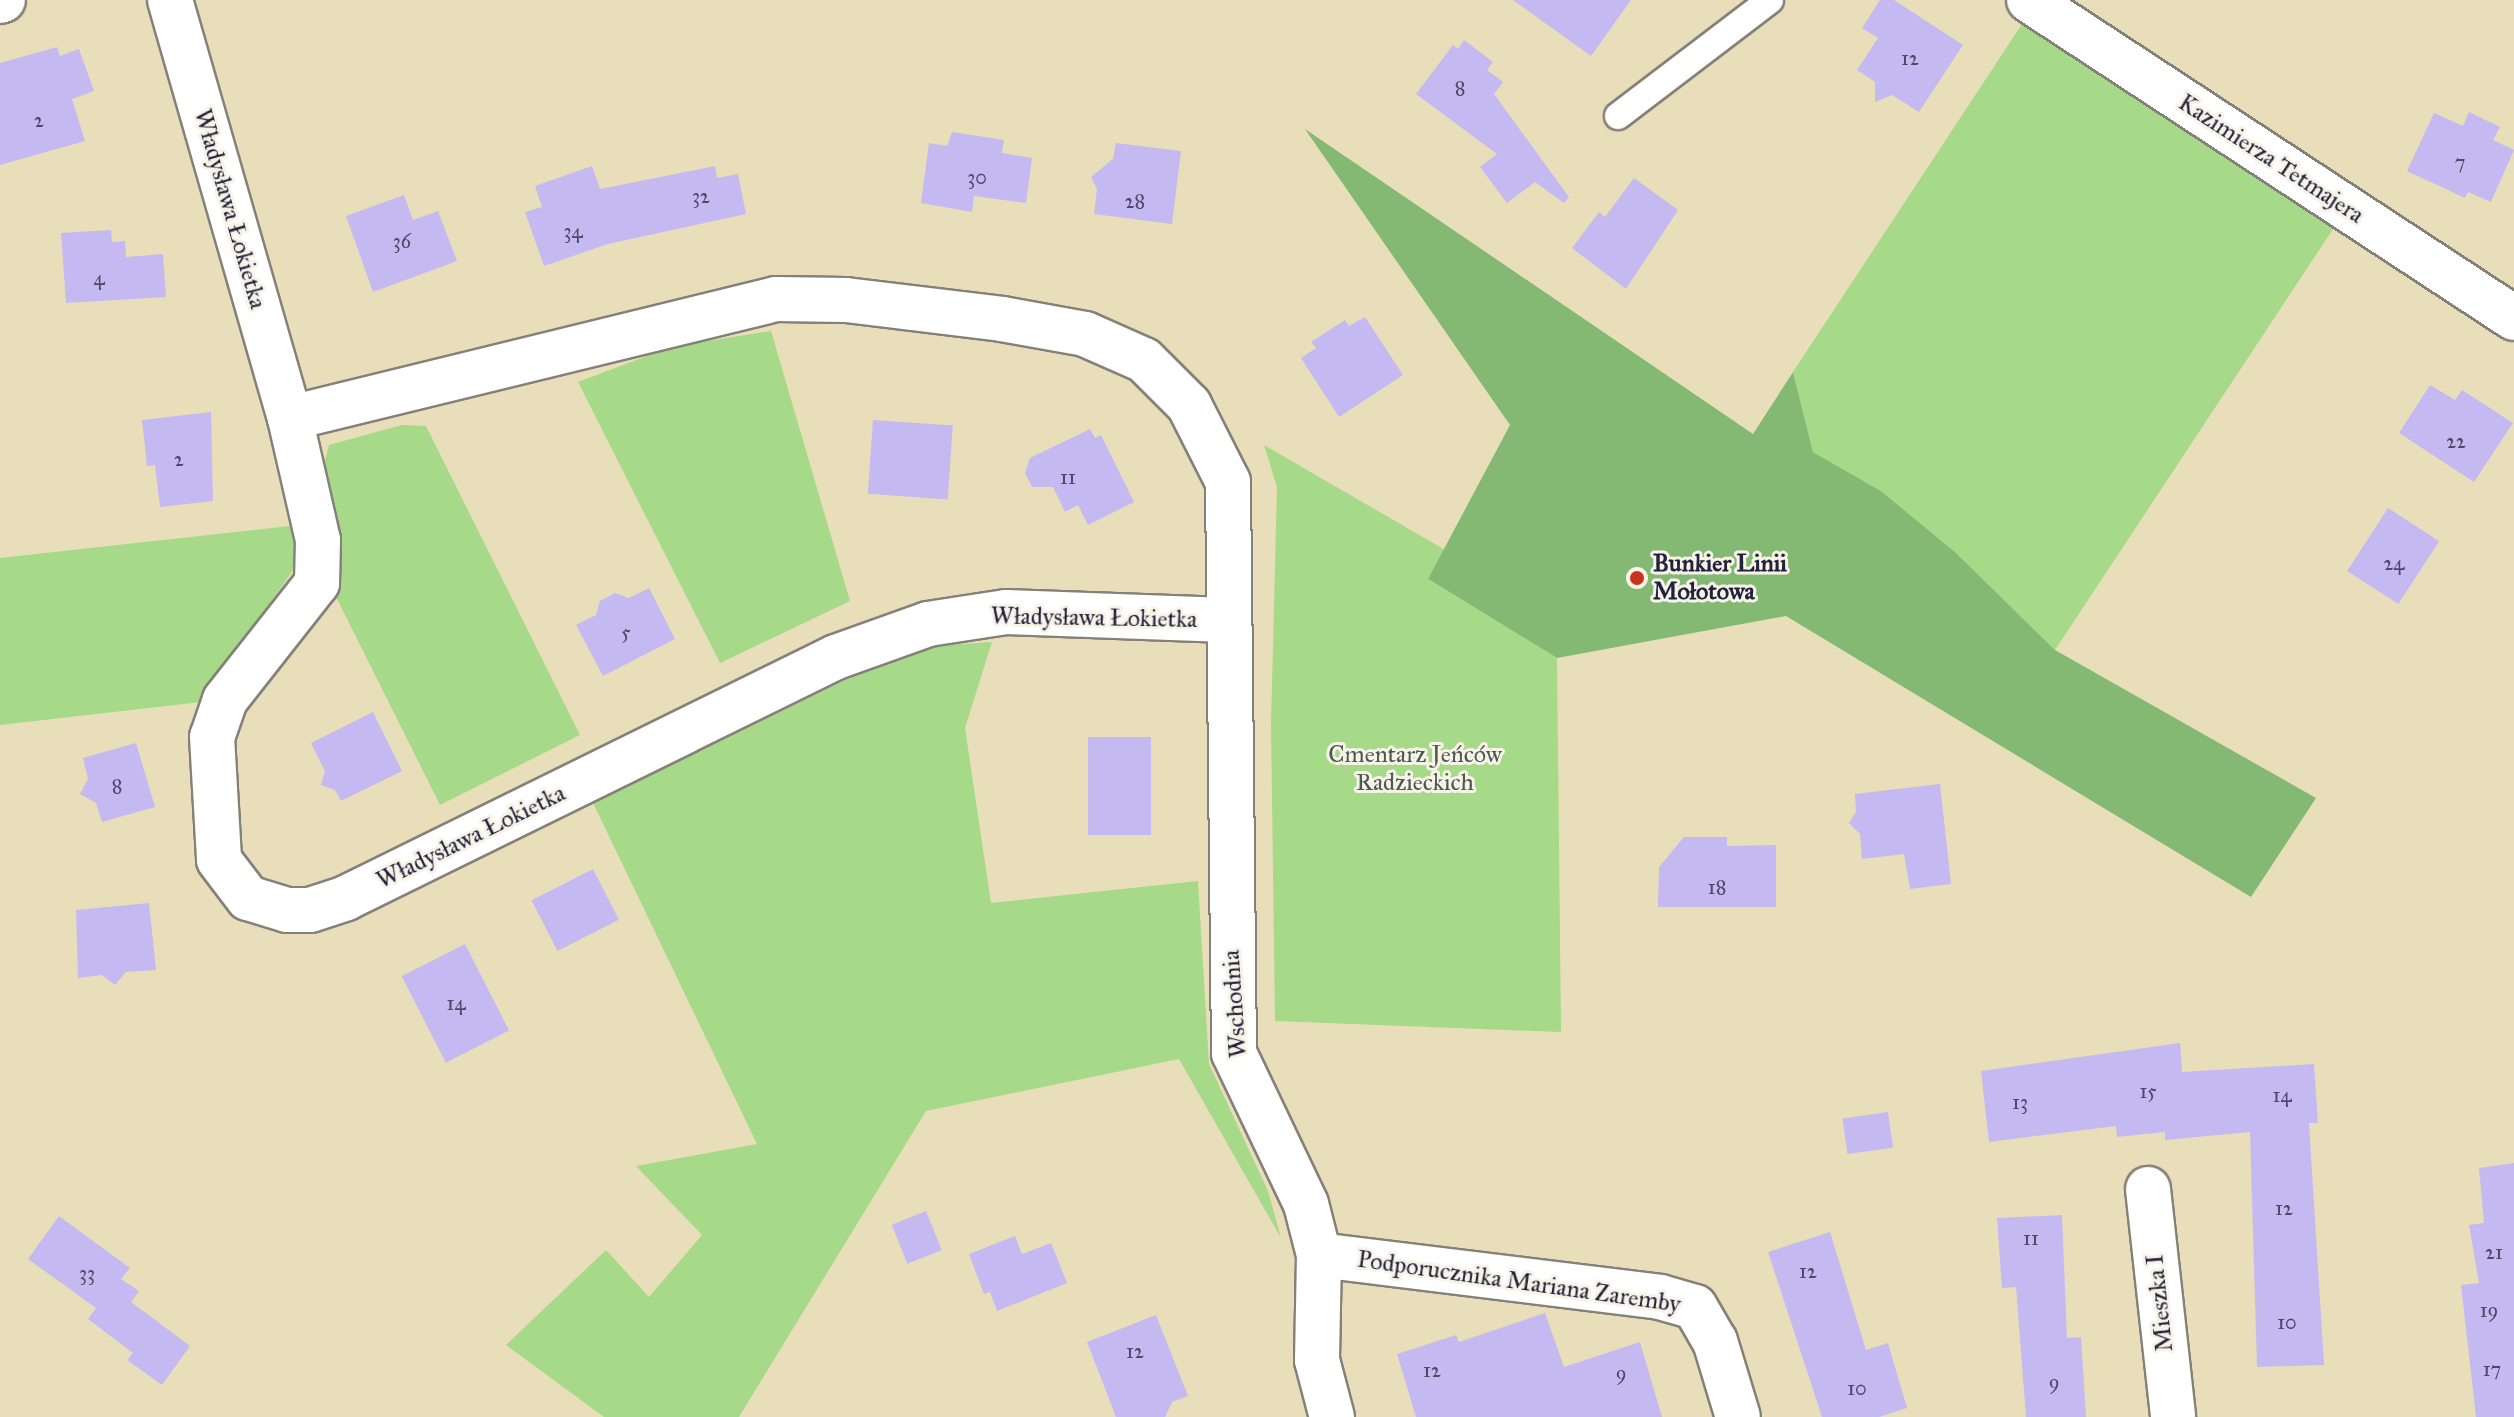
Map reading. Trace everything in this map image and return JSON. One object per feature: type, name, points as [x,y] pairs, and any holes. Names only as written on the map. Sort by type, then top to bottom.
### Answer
[{"type":"street","name":"Władysława Łokietka","points":[[170,0],[290,418],[318,540],[317,583],[225,700],[212,737],[219,860],[248,898],[287,910],[310,910],[346,898],[836,657],[928,624],[1006,612],[1227,620],[1228,482],[1189,405],[1144,360],[1085,334],[846,300],[776,299],[290,418]]},
{"type":"street","name":"Kazimierza Tetmajera","points":[[2029,0],[2514,318]]},
{"type":"street","name":"Wschodnia","points":[[1227,620],[1234,1053],[1250,1096],[1301,1191],[1319,1255],[1317,1360],[1332,1417]]},
{"type":"street","name":"Mieszka I","points":[[2148,1189],[2173,1417]]},
{"type":"street","name":"Podporucznika Mariana Zaremby","points":[[1319,1255],[1660,1297],[1695,1307],[1715,1341],[1738,1417]]},
{"type":"lane","points":[[1618,116],[1770,0]]},
{"type":"green space","points":[[2024,21],[2335,226],[2055,650],[1955,552],[1881,491],[1813,452],[1793,372]]},
{"type":"green space","points":[[1305,129],[1753,434],[1793,372],[1813,452],[1881,491],[1955,552],[2055,650],[2316,798],[2251,897],[1786,616],[1557,658],[1428,579],[1510,425]]},
{"type":"green space","points":[[771,331],[850,601],[720,663],[578,382],[671,347]]},
{"type":"green space","points":[[402,425],[426,426],[580,735],[440,805],[336,597],[339,549],[322,472],[329,445]]},
{"type":"green space","name":"Cmentarz Jeńców Radzieckich","points":[[1264,445],[1447,551],[1429,580],[1557,658],[1561,1032],[1275,1021],[1271,723],[1277,487]]},
{"type":"green space","points":[[290,526],[298,563],[201,702],[0,725],[0,558]]},
{"type":"green space","points":[[992,642],[965,728],[991,903],[1198,881],[1209,1064],[1268,1191],[1281,1238],[1179,1059],[926,1111],[739,1417],[604,1417],[506,1345],[606,1250],[649,1297],[702,1235],[636,1166],[757,1144],[593,803],[914,647]]},
{"type":"building","points":[[1513,0],[1631,0],[1591,56]]},
{"type":"building","points":[[1880,0],[1894,0],[1963,45],[1919,112],[1892,95],[1875,102],[1875,82],[1857,70],[1878,38],[1862,28]]},
{"type":"building","points":[[1464,40],[1493,62],[1487,70],[1503,82],[1494,94],[1569,197],[1564,203],[1535,182],[1507,203],[1480,167],[1497,154],[1416,94],[1453,45],[1458,49]]},
{"type":"building","points":[[57,47],[60,56],[79,49],[94,91],[72,99],[85,141],[0,165],[0,63]]},
{"type":"building","points":[[2469,112],[2500,127],[2493,140],[2514,150],[2491,202],[2468,192],[2465,198],[2407,171],[2434,113],[2463,126]]},
{"type":"building","points":[[952,132],[1004,140],[1002,153],[1032,158],[1026,203],[974,196],[972,212],[921,203],[929,143],[947,146]]},
{"type":"building","points":[[1116,143],[1181,151],[1172,224],[1094,214],[1097,189],[1091,177],[1113,159]]},
{"type":"building","points":[[592,166],[600,189],[715,166],[717,178],[738,174],[746,214],[608,244],[544,266],[525,212],[542,207],[535,186]]},
{"type":"building","points":[[1634,178],[1678,210],[1626,289],[1572,248],[1599,212],[1605,217]]},
{"type":"building","points":[[404,195],[413,220],[438,211],[457,261],[373,292],[346,216]]},
{"type":"building","points":[[111,230],[112,242],[125,241],[126,257],[163,254],[166,297],[66,303],[61,233]]},
{"type":"building","points":[[1365,317],[1403,375],[1339,417],[1301,358],[1316,348],[1311,342],[1345,320],[1349,326]]},
{"type":"building","points":[[2430,385],[2455,400],[2462,390],[2513,423],[2474,482],[2399,433]]},
{"type":"building","points":[[211,412],[213,501],[160,507],[155,465],[147,466],[142,420]]},
{"type":"building","points":[[873,420],[953,426],[948,499],[868,494]]},
{"type":"building","points":[[1090,429],[1095,438],[1101,435],[1134,502],[1088,525],[1078,505],[1065,512],[1053,487],[1032,487],[1025,473],[1030,458]]},
{"type":"building","points":[[2388,508],[2439,541],[2398,604],[2347,571]]},
{"type":"building","points":[[649,588],[675,639],[603,676],[576,625],[596,615],[600,601],[615,593],[629,598]]},
{"type":"building","points":[[373,712],[402,771],[341,801],[335,790],[321,785],[325,771],[311,743]]},
{"type":"building","points":[[1088,737],[1151,737],[1151,835],[1088,835]]},
{"type":"building","points":[[136,743],[155,807],[102,822],[96,803],[80,794],[88,779],[83,758]]},
{"type":"building","points":[[1940,784],[1951,884],[1910,889],[1904,854],[1862,859],[1860,834],[1849,823],[1856,812],[1855,794]]},
{"type":"building","points":[[1684,837],[1727,837],[1727,846],[1776,845],[1776,907],[1658,907],[1659,867]]},
{"type":"building","points":[[593,869],[619,920],[557,951],[532,900]]},
{"type":"building","points":[[149,903],[156,970],[126,972],[115,985],[102,975],[78,978],[76,910]]},
{"type":"building","points":[[465,944],[509,1030],[446,1063],[402,976]]},
{"type":"building","points":[[2180,1043],[2182,1072],[2314,1064],[2318,1123],[2309,1123],[2324,1365],[2257,1367],[2250,1132],[2165,1140],[2165,1132],[2117,1137],[2116,1126],[1989,1142],[1981,1071]]},
{"type":"building","points":[[1888,1112],[1893,1148],[1847,1154],[1842,1118]]},
{"type":"building","points":[[2514,1163],[2514,1417],[2476,1417],[2461,1285],[2479,1283],[2469,1225],[2484,1223],[2479,1168]]},
{"type":"building","points":[[926,1211],[942,1250],[907,1264],[892,1225]]},
{"type":"building","points":[[2062,1215],[2067,1338],[2081,1337],[2086,1417],[2026,1417],[2016,1287],[2002,1288],[1997,1218]]},
{"type":"building","points":[[59,1216],[130,1268],[121,1279],[139,1291],[131,1302],[190,1346],[162,1385],[127,1360],[133,1353],[88,1319],[96,1308],[28,1259]]},
{"type":"building","points":[[1830,1232],[1866,1350],[1888,1343],[1907,1408],[1879,1417],[1822,1417],[1768,1252]]},
{"type":"building","points":[[1015,1236],[1022,1254],[1051,1243],[1067,1283],[997,1311],[990,1292],[984,1294],[969,1254]]},
{"type":"building","points":[[1545,1313],[1564,1367],[1640,1342],[1662,1417],[1416,1417],[1397,1354],[1456,1335],[1459,1342]]},
{"type":"building","points":[[1156,1315],[1188,1396],[1172,1402],[1165,1417],[1116,1417],[1087,1342]]},
{"type":"place","name":"Bunkier Linii Mołotowa","points":[[1637,578]]}]
